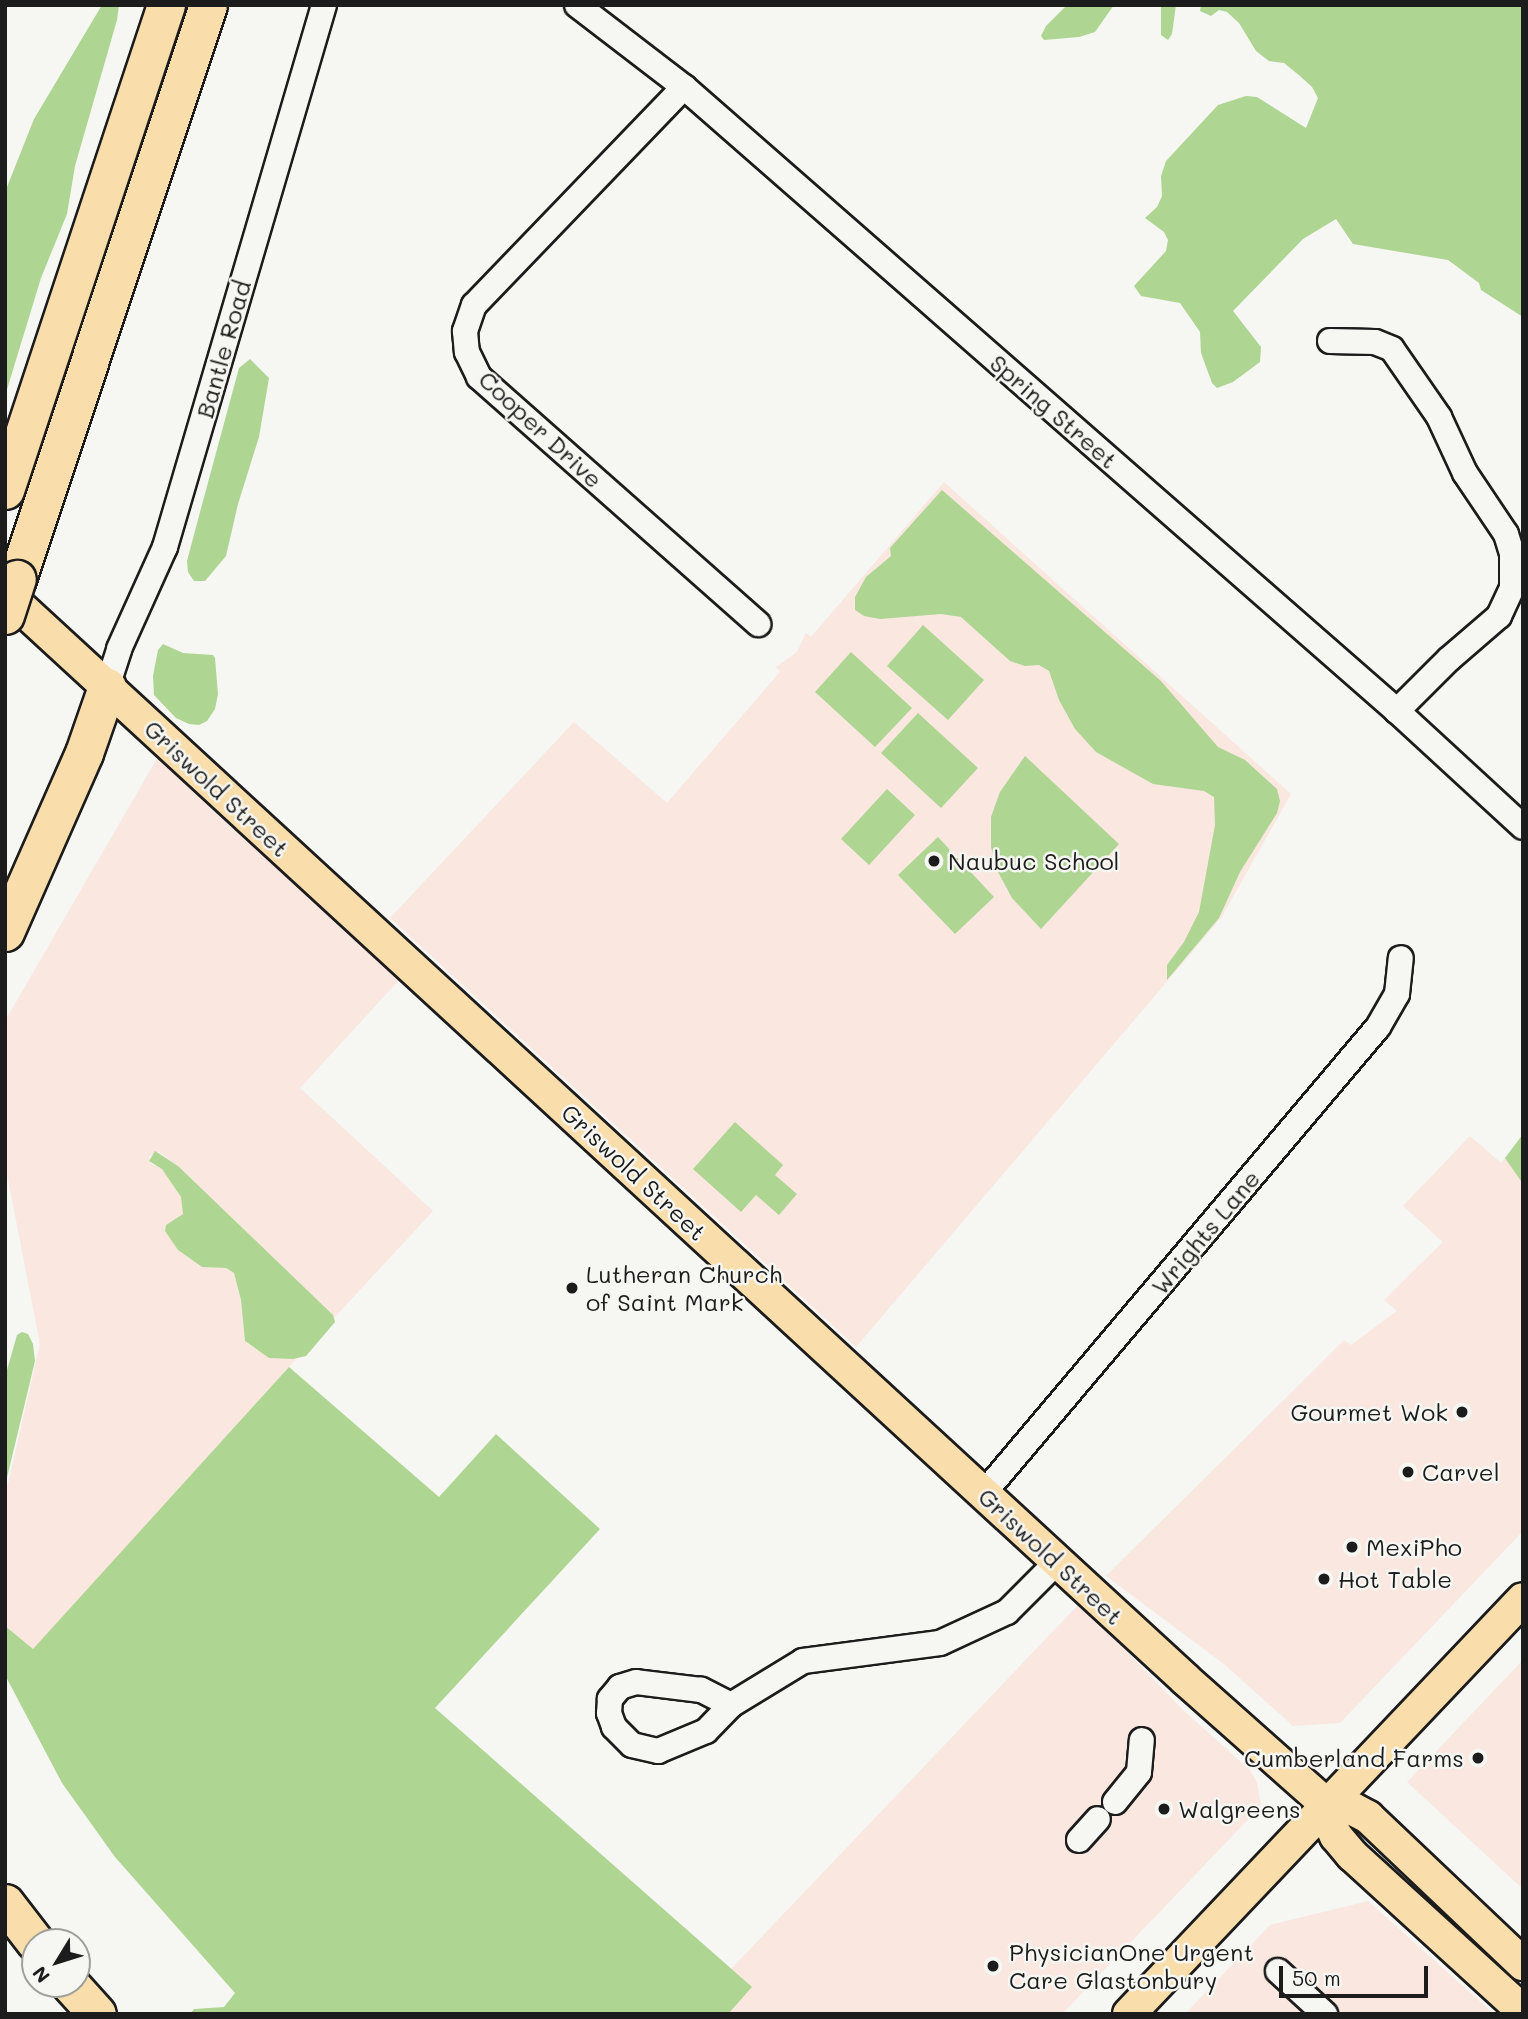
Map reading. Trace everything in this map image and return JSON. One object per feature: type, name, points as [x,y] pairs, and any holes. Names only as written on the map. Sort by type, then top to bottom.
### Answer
[{"type":"highway","points":[[5,490],[166,5]]},
{"type":"highway","points":[[5,615],[11,586],[208,5]]},
{"type":"highway","points":[[5,932],[84,753],[107,687]]},
{"type":"highway","points":[[5,1903],[24,1928]]},
{"type":"highway","points":[[83,1998],[97,2014]]},
{"type":"main road","name":"Griswold Street","points":[[11,586],[107,687],[1058,1562],[1327,1805]]},
{"type":"main road","points":[[1129,2014],[1523,1598]]},
{"type":"main road","points":[[1327,1805],[1353,1809],[1368,1817],[1523,1964]]},
{"type":"main road","points":[[1327,1805],[1328,1819],[1336,1836],[1352,1855],[1523,2011]]},
{"type":"street","name":"Bantle Road","points":[[107,687],[119,649],[169,535],[324,5]]},
{"type":"street","name":"Spring Street","points":[[577,5],[603,13],[1397,711],[1523,827]]},
{"type":"street","name":"Cooper Drive","points":[[684,87],[474,305],[464,331],[467,352],[479,377],[758,624]]},
{"type":"street","points":[[1331,341],[1375,342],[1392,349],[1438,417],[1465,473],[1506,534],[1512,554],[1512,587],[1499,616],[1449,659],[1397,711]]},
{"type":"street","name":"Wrights Lane","points":[[984,1493],[1378,1027],[1397,993],[1401,958]]},
{"type":"street","points":[[731,1705],[803,1661],[940,1643],[1007,1612],[1058,1562]]},
{"type":"street","points":[[1079,1840],[1139,1772],[1142,1740]]},
{"type":"street","points":[[1278,1971],[1325,2014]]},
{"type":"shaded area","name":"Naubuc School","points":[[944,482],[1291,794],[1221,918],[856,1347],[390,918],[574,722],[667,803],[780,672],[776,667],[797,652],[806,633],[811,637]]},
{"type":"shaded area","points":[[159,755],[401,978],[300,1088],[433,1211],[334,1318],[178,1166],[159,1152],[149,1156],[151,1164],[162,1168],[181,1197],[183,1214],[166,1225],[165,1230],[178,1250],[202,1267],[226,1268],[234,1273],[241,1300],[245,1341],[256,1350],[297,1358],[33,1650],[5,1626],[5,1497],[40,1344],[5,1164],[5,1021]]},
{"type":"shaded area","points":[[1470,1136],[1501,1163],[1505,1158],[1523,1184],[1523,1531],[1340,1723],[1293,1726],[1224,1664],[1106,1576],[1344,1340],[1351,1345],[1397,1311],[1384,1300],[1443,1242],[1403,1206]]},
{"type":"shaded area","points":[[1080,1603],[1183,1710],[1250,1770],[1257,1783],[1261,1806],[1062,2014],[728,2014],[751,1987],[731,1969]]},
{"type":"shaded area","points":[[1523,1660],[1523,1889],[1407,1782]]},
{"type":"shaded area","points":[[1368,1901],[1494,2014],[1185,2014],[1270,1925]]},
{"type":"green space","points":[[102,5],[119,5],[117,20],[75,166],[67,214],[41,278],[5,396],[5,192],[34,119]]},
{"type":"green space","points":[[1067,5],[1114,5],[1095,32],[1079,37],[1044,40],[1041,36],[1046,26]]},
{"type":"green space","points":[[1161,5],[1176,5],[1172,34],[1168,40],[1161,35]]},
{"type":"green space","points":[[1201,5],[1523,5],[1523,317],[1481,290],[1479,283],[1448,260],[1353,244],[1336,219],[1303,239],[1233,311],[1261,347],[1260,362],[1233,382],[1217,388],[1212,383],[1201,353],[1200,332],[1180,303],[1141,296],[1134,286],[1166,251],[1168,240],[1164,232],[1145,218],[1157,207],[1162,196],[1161,176],[1166,161],[1218,105],[1246,96],[1257,97],[1306,128],[1318,98],[1312,87],[1284,63],[1269,61],[1256,51],[1239,23],[1227,12],[1219,10],[1211,16],[1200,11]]},
{"type":"green space","points":[[250,359],[269,378],[259,437],[238,504],[226,556],[205,581],[194,581],[188,572],[187,561],[239,368]]},
{"type":"green space","points":[[942,490],[1161,681],[1218,747],[1245,760],[1277,789],[1280,801],[1277,813],[1240,872],[1219,918],[1167,980],[1167,965],[1184,942],[1199,912],[1215,825],[1214,797],[1204,791],[1153,784],[1096,752],[1075,729],[1059,700],[1049,671],[1039,665],[1025,666],[1010,661],[961,617],[941,614],[880,619],[864,616],[855,610],[855,597],[866,577],[891,556],[890,548]]},
{"type":"green space","points":[[923,625],[984,680],[948,720],[887,666]]},
{"type":"green space","points":[[163,644],[183,653],[213,655],[215,658],[218,694],[215,709],[207,721],[199,725],[176,718],[154,695],[153,676],[158,650]]},
{"type":"green space","points":[[851,652],[912,708],[875,747],[815,692]]},
{"type":"green space","points":[[918,713],[978,768],[941,808],[881,753]]},
{"type":"green space","points":[[1025,756],[1119,844],[1041,929],[1012,898],[998,872],[991,847],[991,817],[1000,792]]},
{"type":"green space","points":[[887,789],[915,815],[869,865],[841,839]]},
{"type":"green space","points":[[938,837],[994,897],[955,934],[898,875]]},
{"type":"green space","points":[[735,1122],[783,1165],[775,1175],[797,1194],[779,1215],[756,1195],[741,1212],[693,1169]]},
{"type":"green space","points":[[1523,1134],[1523,1184],[1505,1158]]},
{"type":"green space","points":[[155,1151],[178,1166],[333,1315],[335,1322],[306,1356],[293,1359],[269,1358],[245,1341],[241,1300],[234,1273],[226,1268],[202,1267],[178,1250],[165,1231],[166,1225],[183,1214],[181,1197],[162,1169],[149,1161]]},
{"type":"green space","points":[[22,1332],[28,1334],[33,1344],[35,1361],[5,1486],[5,1377],[17,1335]]},
{"type":"green space","points":[[289,1367],[439,1497],[496,1434],[600,1529],[435,1708],[752,1987],[728,2014],[190,2014],[194,2009],[224,2007],[235,1993],[115,1857],[62,1783],[5,1675],[5,1626],[33,1649]]},
{"type":"place","name":"Naubuc School","points":[[934,861]]},
{"type":"place","name":"Lutheran Church of Saint Mark","points":[[572,1288]]},
{"type":"place","name":"Gourmet Wok","points":[[1462,1412]]},
{"type":"place","name":"Carvel","points":[[1408,1472]]},
{"type":"place","name":"MexiPho","points":[[1352,1547]]},
{"type":"place","name":"Hot Table","points":[[1324,1579]]},
{"type":"place","name":"Cumberland Farms","points":[[1478,1758]]},
{"type":"place","name":"Walgreens","points":[[1164,1809]]},
{"type":"place","name":"PhysicianOne Urgent Care Glastonbury","points":[[993,1966]]}]
